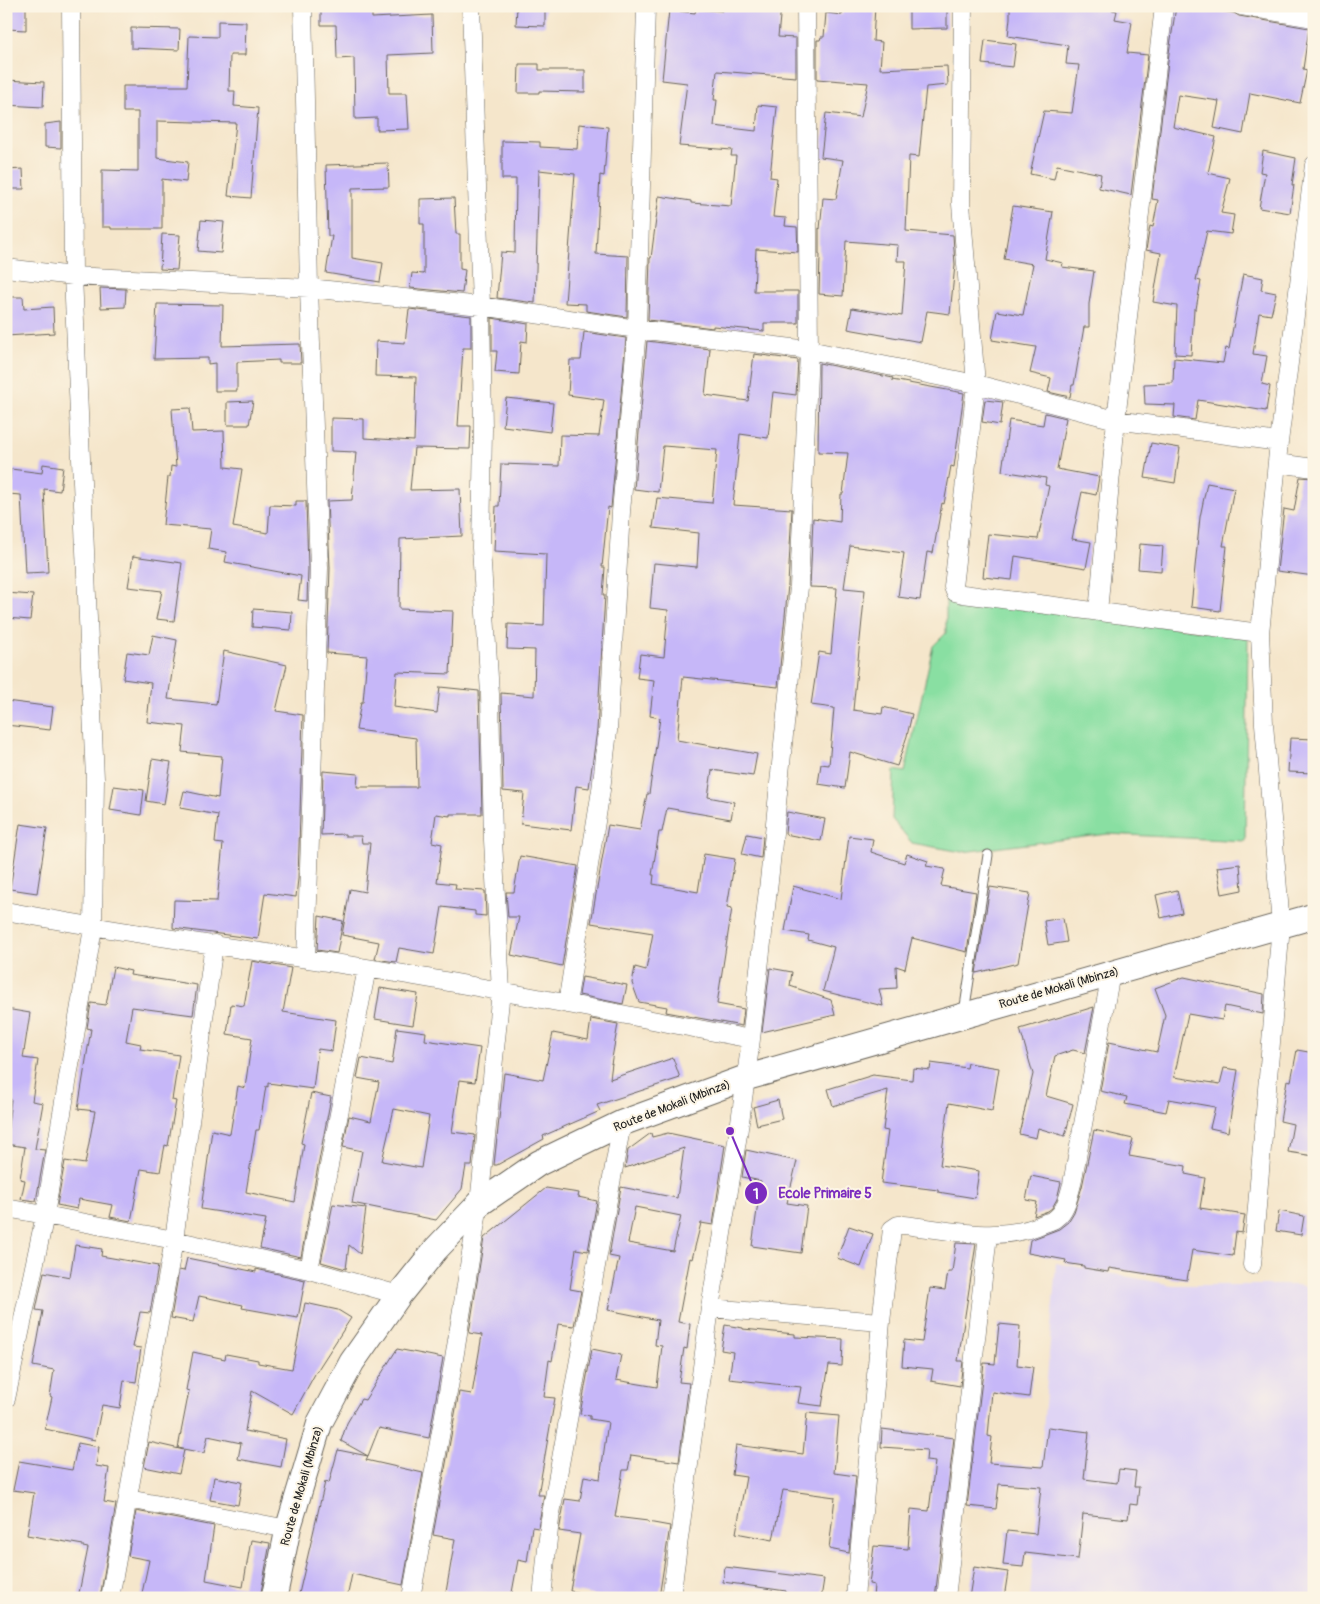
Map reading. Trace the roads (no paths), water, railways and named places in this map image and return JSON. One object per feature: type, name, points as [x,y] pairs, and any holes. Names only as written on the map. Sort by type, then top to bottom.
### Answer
[{"type":"street","points":[[6,1398],[45,1214],[93,928],[96,779],[73,276],[71,6]]},
{"type":"street","points":[[303,6],[309,288],[319,568],[306,959]]},
{"type":"street","points":[[411,1598],[454,1359],[479,1204],[500,991],[493,840],[490,694],[481,548],[483,429],[482,306],[471,6]]},
{"type":"street","points":[[567,1004],[601,790],[608,731],[621,512],[637,329],[646,6]]},
{"type":"street","points":[[671,1598],[710,1308],[751,1039],[799,587],[810,350],[806,6]]},
{"type":"street","points":[[963,6],[961,204],[976,384],[953,587],[956,592],[1260,633]]},
{"type":"street","points":[[1098,612],[1116,420],[1164,6]]},
{"type":"street","points":[[1242,6],[1314,18]]},
{"type":"street","points":[[1252,1265],[1281,925],[1264,724],[1260,633],[1279,442],[1314,165]]},
{"type":"street","points":[[6,268],[73,276],[309,288],[482,306],[637,329],[810,350],[976,384],[1116,420],[1279,442]]},
{"type":"street","points":[[1277,463],[1314,468]]},
{"type":"street","points":[[6,911],[93,928],[214,944],[367,968],[500,991],[751,1039]]},
{"type":"street","name":"Route de Mokali (Mbinza)","points":[[274,1598],[288,1529],[320,1422],[352,1362],[399,1296],[436,1249],[479,1204],[539,1163],[622,1123],[745,1078],[1314,916]]},
{"type":"street","points":[[110,1598],[174,1240],[214,944]]},
{"type":"street","points":[[308,1270],[367,968]]},
{"type":"street","points":[[855,1598],[881,1322],[892,1229],[904,1224],[988,1234],[1011,1234],[1038,1227],[1056,1218],[1066,1205],[1072,1184],[1111,973]]},
{"type":"street","points":[[542,1598],[550,1519],[622,1123]]},
{"type":"street","points":[[6,1208],[174,1240],[308,1270],[399,1296]]},
{"type":"street","points":[[946,1598],[988,1234]]},
{"type":"street","points":[[710,1308],[881,1322]]},
{"type":"street","points":[[128,1499],[288,1529]]},
{"type":"lane","points":[[964,1015],[988,855]]},
{"type":"place","name":"Ecole Primaire 5","points":[[730,1131]]}]
